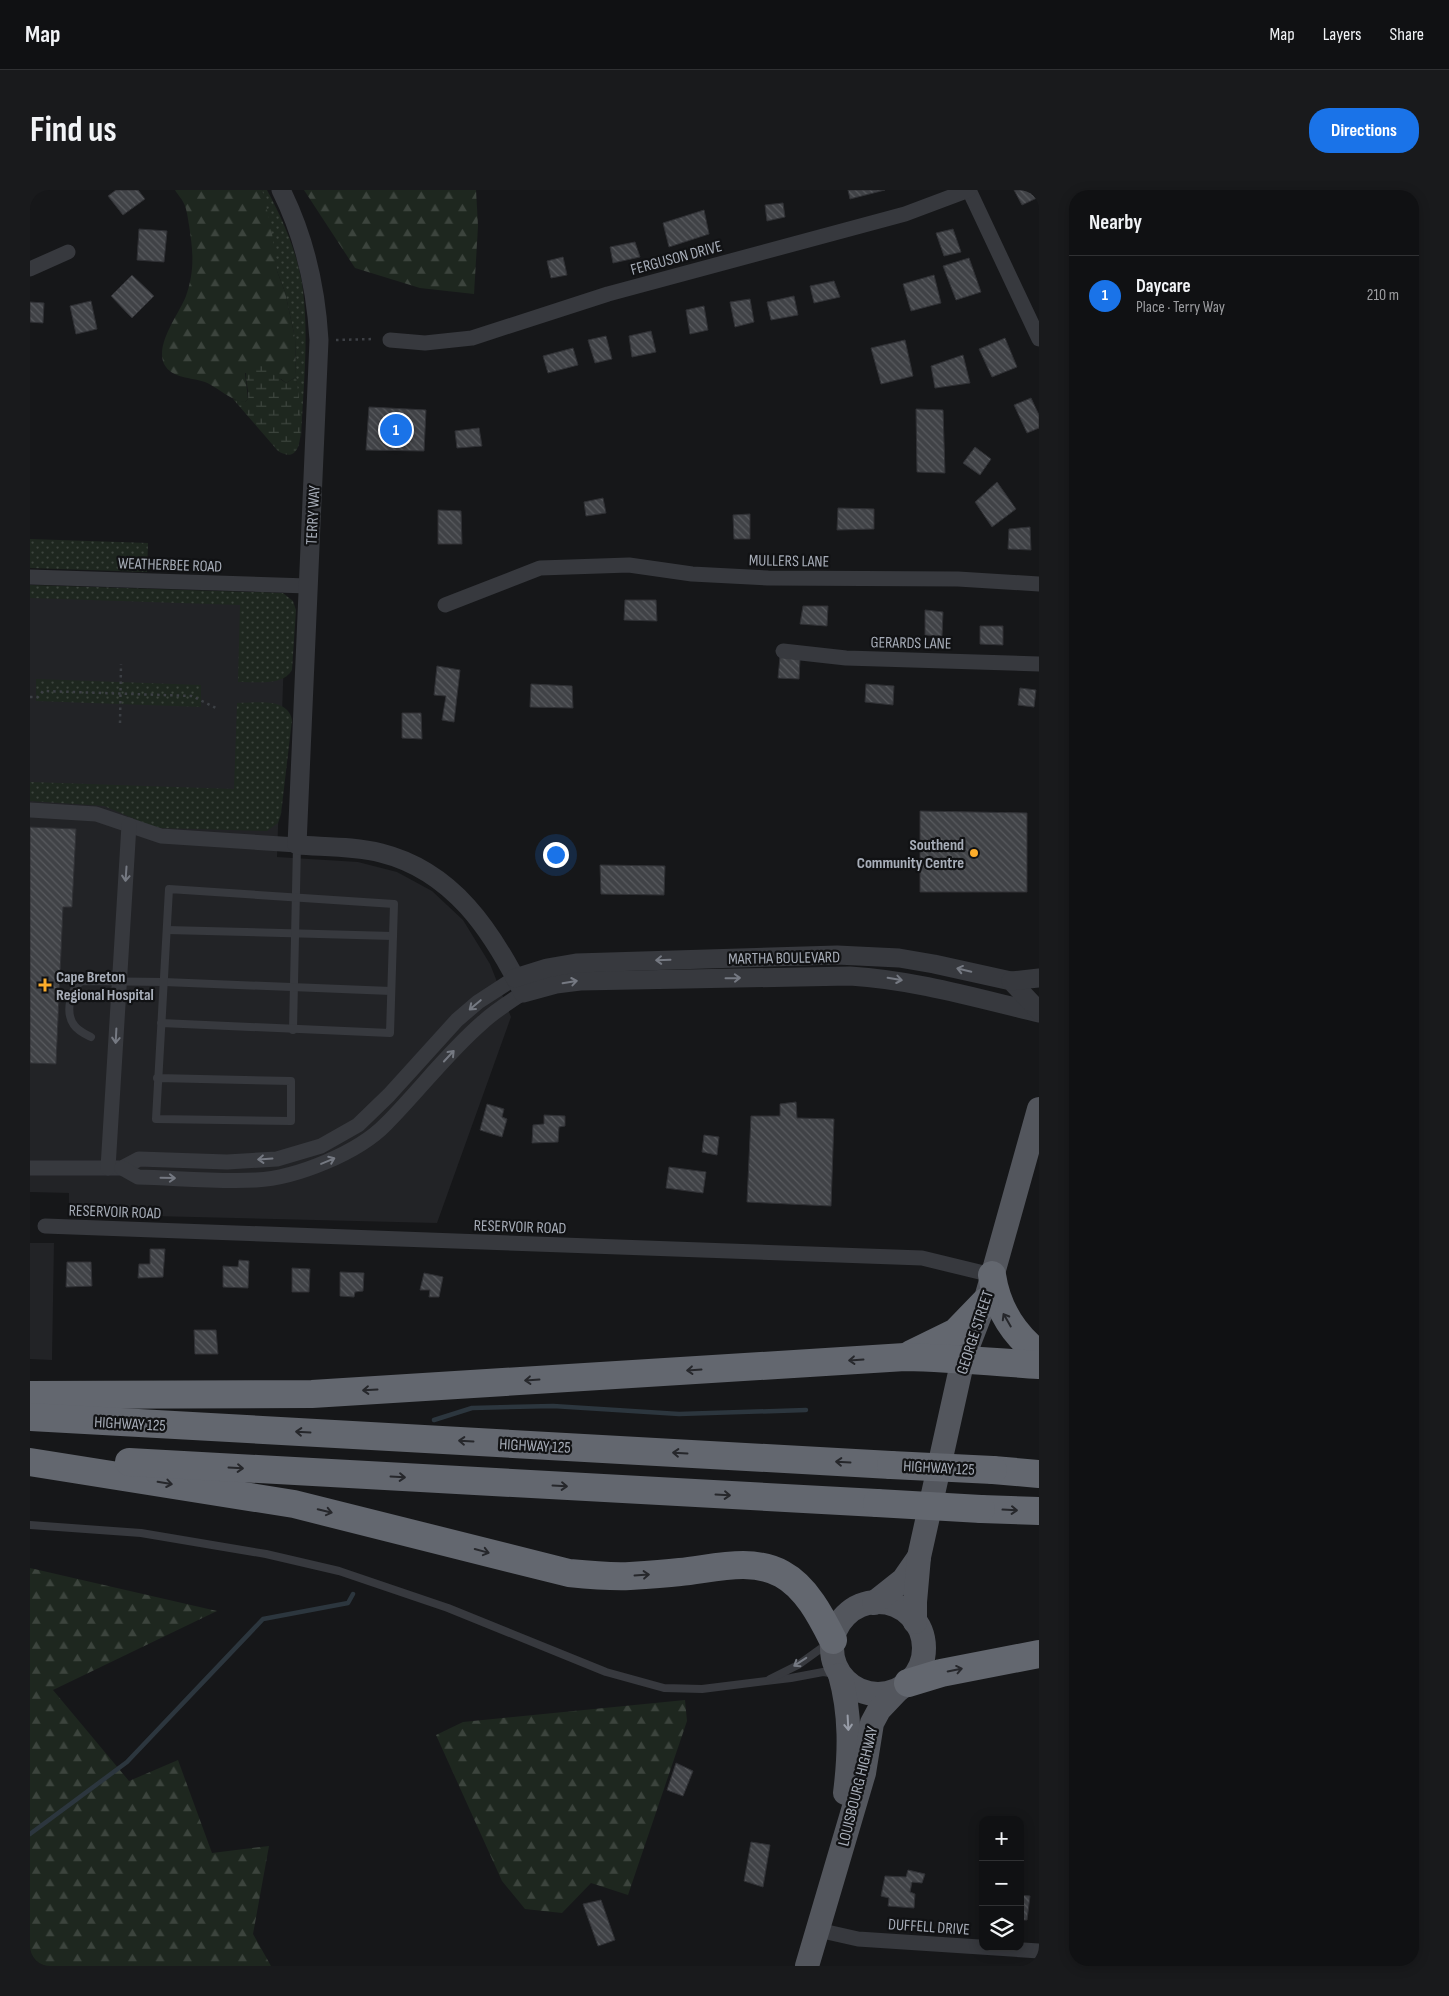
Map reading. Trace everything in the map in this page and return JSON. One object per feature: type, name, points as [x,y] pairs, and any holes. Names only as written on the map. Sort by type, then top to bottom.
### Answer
[{"type":"highway","points":[[992,1275],[1001,1308],[1010,1326],[1016,1335],[1039,1354]]},
{"type":"highway","points":[[905,1357],[956,1332],[985,1302]]},
{"type":"highway","points":[[30,1395],[312,1394],[905,1357],[1039,1365]]},
{"type":"highway","name":"HIGHWAY 125","points":[[30,1417],[1039,1474]]},
{"type":"highway","points":[[30,1456],[1039,1512]]},
{"type":"highway","points":[[30,1462],[294,1504],[569,1573],[627,1576],[728,1566],[768,1568],[783,1574],[799,1587],[818,1612],[833,1640]]},
{"type":"highway","points":[[903,1686],[941,1673],[1039,1654]]},
{"type":"main road","name":"GEORGE STREET","points":[[915,1622],[919,1557],[963,1359],[985,1302],[1039,1109]]},
{"type":"main road","name":"GEORGE STREET","points":[[874,1602],[902,1580],[919,1557]]},
{"type":"main road","points":[[874,1602],[886,1603],[907,1613],[922,1634],[924,1647],[917,1673],[903,1686],[886,1694],[860,1691],[849,1684],[840,1675],[832,1652],[836,1629],[843,1618],[852,1610],[874,1602]]},
{"type":"main road","name":"LOUISBOURG HIGHWAY","points":[[837,1862],[848,1770],[849,1740],[848,1714],[840,1675]]},
{"type":"main road","name":"LOUISBOURG HIGHWAY","points":[[807,1966],[864,1772],[872,1723],[879,1710],[903,1686]]},
{"type":"street","name":"TERRY WAY","points":[[281,190],[298,229],[312,276],[319,340],[297,845]]},
{"type":"street","points":[[969,190],[1039,339]]},
{"type":"street","name":"FERGUSON DRIVE","points":[[390,340],[425,344],[472,338],[608,294],[905,214],[969,190]]},
{"type":"street","points":[[30,269],[68,252]]},
{"type":"street","name":"MULLERS LANE","points":[[445,605],[540,568],[629,565],[692,574],[768,578],[958,579],[1039,584]]},
{"type":"street","name":"WEATHERBEE ROAD","points":[[30,577],[308,586]]},
{"type":"street","name":"GERARDS LANE","points":[[783,651],[846,658],[1039,664]]},
{"type":"street","points":[[30,810],[96,814],[161,836],[297,845],[379,853],[408,862],[434,876],[449,887],[474,913],[493,939],[519,986],[478,1002],[457,1020],[389,1095],[358,1125],[321,1146],[277,1159],[227,1162],[139,1160],[115,1168],[30,1168]]},
{"type":"street","points":[[115,1168],[119,981],[129,825]]},
{"type":"street","name":"MARTHA BOULEVARD","points":[[519,986],[547,968],[576,963],[866,956],[934,964],[1011,981],[1039,1012]]},
{"type":"street","name":"MARTHA BOULEVARD","points":[[519,986],[580,981],[850,976],[886,978],[916,983],[1039,1012]]},
{"type":"street","points":[[1011,981],[1039,978]]},
{"type":"street","name":"RESERVOIR ROAD","points":[[45,1226],[922,1258],[992,1275]]},
{"type":"street","name":"DUFFELL DRIVE","points":[[818,1930],[858,1939],[1039,1951]]},
{"type":"lane","points":[[293,1030],[297,845]]},
{"type":"lane","points":[[158,1078],[291,1081],[291,1121],[156,1119],[158,1078],[161,1023],[169,889],[394,904],[390,1033],[161,1023]]},
{"type":"lane","points":[[167,930],[393,936]]},
{"type":"lane","points":[[691,959],[692,979]]},
{"type":"lane","points":[[91,1037],[80,1032],[70,1018],[72,992],[76,985],[82,981],[164,982],[391,991]]},
{"type":"lane","points":[[30,1525],[141,1532],[266,1554],[340,1571],[448,1608],[606,1672],[664,1688],[702,1689],[823,1672],[840,1675]]},
{"type":"lane","points":[[766,1681],[798,1665],[833,1640]]},
{"type":"path","points":[[319,340],[362,338],[390,340]]},
{"type":"path","points":[[120,723],[122,664]]},
{"type":"path","points":[[30,697],[38,697],[43,691],[192,696],[218,709]]},
{"type":"shaded area","name":"Cape Breton Regional Hospital","points":[[30,590],[286,600],[277,857],[358,862],[397,872],[432,891],[463,920],[490,964],[511,1017],[437,1223],[69,1214],[69,1193],[30,1192]]},
{"type":"shaded area","points":[[30,1243],[54,1243],[52,1360],[30,1359]]},
{"type":"green space","points":[[175,190],[262,190],[271,226],[277,271],[285,292],[295,338],[296,377],[286,383],[281,379],[245,373],[248,399],[245,402],[235,400],[205,382],[177,375],[167,369],[164,364],[162,356],[165,338],[186,296],[192,269],[187,213],[183,202]]},
{"type":"green space","points":[[262,190],[267,190],[285,226],[301,277],[305,308],[306,346],[301,439],[295,338],[285,292],[277,271]]},
{"type":"green space","points":[[304,190],[476,190],[478,226],[474,294],[420,288],[355,268]]},
{"type":"green space","points":[[257,363],[286,383],[296,377],[301,428],[300,441],[296,451],[289,455],[278,451],[233,399],[245,402],[248,399],[246,372],[251,365]]},
{"type":"green space","points":[[30,539],[148,543],[147,572],[30,568]]},
{"type":"green space","points":[[30,585],[283,593],[293,601],[296,610],[292,670],[282,679],[275,681],[238,682],[240,605],[30,598]]},
{"type":"green space","points":[[36,679],[201,685],[201,707],[36,701]]},
{"type":"green space","points":[[261,702],[278,705],[289,713],[292,720],[281,814],[278,823],[267,831],[160,828],[104,806],[30,801],[30,782],[234,789],[237,703]]},
{"type":"green space","points":[[30,1568],[217,1611],[53,1690],[129,1781],[178,1760],[212,1853],[269,1846],[253,1934],[271,1966],[30,1966]]},
{"type":"green space","points":[[685,1700],[687,1721],[628,1895],[591,1883],[562,1913],[525,1909],[502,1881],[436,1735],[463,1722]]},
{"type":"building","points":[[116,190],[138,190],[145,199],[123,215],[108,196]]},
{"type":"building","points":[[848,190],[885,190],[850,199]]},
{"type":"building","points":[[1014,190],[1037,190],[1039,197],[1022,205]]},
{"type":"building","points":[[783,203],[785,217],[767,221],[765,205]]},
{"type":"building","points":[[704,210],[709,234],[669,247],[663,223]]},
{"type":"building","points":[[139,229],[167,231],[164,262],[137,260]]},
{"type":"building","points":[[953,229],[961,252],[944,256],[936,233]]},
{"type":"building","points":[[635,242],[640,257],[613,263],[610,247]]},
{"type":"building","points":[[563,257],[567,275],[551,278],[547,261]]},
{"type":"building","points":[[969,258],[981,292],[956,300],[943,266]]},
{"type":"building","points":[[132,275],[154,296],[132,318],[111,296]]},
{"type":"building","points":[[934,275],[941,303],[911,311],[903,284]]},
{"type":"building","points":[[834,281],[840,297],[814,303],[810,286]]},
{"type":"building","points":[[794,296],[798,315],[771,320],[767,302]]},
{"type":"building","points":[[750,299],[754,322],[735,327],[730,302]]},
{"type":"building","points":[[91,301],[97,329],[76,334],[70,306]]},
{"type":"building","points":[[30,302],[44,303],[43,323],[30,322]]},
{"type":"building","points":[[704,306],[708,330],[690,334],[686,310]]},
{"type":"building","points":[[651,331],[656,352],[632,357],[629,336]]},
{"type":"building","points":[[606,336],[612,359],[595,363],[588,340]]},
{"type":"building","points":[[1005,338],[1017,367],[992,377],[979,349]]},
{"type":"building","points":[[905,340],[913,376],[881,384],[871,348]]},
{"type":"building","points":[[573,348],[578,365],[548,373],[543,356]]},
{"type":"building","points":[[963,355],[970,383],[935,388],[931,366]]},
{"type":"building","points":[[1031,398],[1039,415],[1039,428],[1027,433],[1014,405]]},
{"type":"building","points":[[369,407],[426,410],[424,451],[366,450]]},
{"type":"building","points":[[916,409],[943,410],[945,473],[917,472]]},
{"type":"building","points":[[479,428],[482,446],[457,448],[455,431]]},
{"type":"building","points":[[975,447],[991,459],[980,475],[963,463]]},
{"type":"building","points":[[997,482],[1016,509],[992,527],[975,502]]},
{"type":"building","points":[[603,498],[606,513],[586,516],[584,502]]},
{"type":"building","points":[[838,508],[874,509],[874,529],[837,530]]},
{"type":"building","points":[[438,510],[461,511],[462,544],[438,544]]},
{"type":"building","points":[[750,514],[750,539],[734,539],[733,515]]},
{"type":"building","points":[[1030,527],[1031,550],[1008,549],[1009,529]]},
{"type":"building","points":[[625,600],[656,600],[657,621],[624,620]]},
{"type":"building","points":[[803,606],[828,606],[827,626],[800,624]]},
{"type":"building","points":[[925,610],[943,612],[942,636],[925,635]]},
{"type":"building","points":[[980,626],[1003,626],[1003,645],[980,644]]},
{"type":"building","points":[[780,657],[800,659],[799,679],[778,678]]},
{"type":"building","points":[[437,666],[460,670],[454,722],[442,720],[446,696],[434,695]]},
{"type":"building","points":[[531,684],[572,686],[573,708],[530,707]]},
{"type":"building","points":[[866,684],[894,686],[893,705],[865,702]]},
{"type":"building","points":[[1020,688],[1036,690],[1034,707],[1018,705]]},
{"type":"building","points":[[402,713],[421,713],[422,739],[402,738]]},
{"type":"building","name":"Southend Community Centre","points":[[920,811],[1027,813],[1027,892],[920,892]]},
{"type":"building","name":"Cape Breton Regional Hospital","points":[[30,827],[76,829],[72,907],[63,907],[56,1064],[30,1063]]},
{"type":"building","points":[[600,865],[665,866],[664,895],[601,894]]},
{"type":"building","points":[[796,1102],[797,1118],[834,1119],[831,1206],[747,1202],[751,1116],[780,1116],[780,1104]]},
{"type":"building","points":[[487,1104],[504,1109],[502,1117],[507,1119],[502,1137],[480,1130]]},
{"type":"building","points":[[544,1115],[565,1116],[565,1126],[559,1127],[558,1142],[532,1143],[533,1125],[544,1124]]},
{"type":"building","points":[[704,1135],[719,1137],[717,1155],[702,1152]]},
{"type":"building","points":[[669,1167],[706,1172],[703,1193],[666,1188]]},
{"type":"building","points":[[150,1249],[165,1249],[163,1277],[138,1278],[139,1264],[150,1264]]},
{"type":"building","points":[[239,1260],[249,1261],[248,1288],[223,1287],[223,1266],[238,1267]]},
{"type":"building","points":[[67,1262],[91,1262],[92,1286],[66,1287]]},
{"type":"building","points":[[292,1268],[310,1269],[309,1292],[292,1292]]},
{"type":"building","points":[[340,1272],[364,1273],[363,1291],[355,1292],[354,1297],[340,1296]]},
{"type":"building","points":[[424,1273],[443,1277],[439,1297],[429,1297],[430,1290],[420,1290]]},
{"type":"building","points":[[194,1330],[216,1330],[218,1354],[195,1354]]},
{"type":"building","points":[[676,1763],[693,1771],[683,1796],[667,1790]]},
{"type":"building","points":[[751,1842],[770,1845],[763,1887],[744,1881]]},
{"type":"building","points":[[908,1870],[925,1874],[922,1883],[912,1882],[910,1892],[915,1894],[914,1908],[888,1906],[889,1898],[881,1896],[885,1876],[906,1877]]},
{"type":"building","points":[[1024,1895],[1030,1896],[1027,1920],[1024,1920]]},
{"type":"building","points":[[601,1900],[615,1940],[598,1946],[583,1904]]},
{"type":"waterway","points":[[434,1420],[472,1408],[553,1406],[679,1414],[806,1410]]},
{"type":"waterway","points":[[30,1834],[127,1762],[263,1619],[348,1603],[353,1594]]},
{"type":"place","name":"Daycare","points":[[396,430]]},
{"type":"place","name":"Southend Community Centre","points":[[974,853]]},
{"type":"place","name":"Cape Breton Regional Hospital","points":[[45,985]]}]
